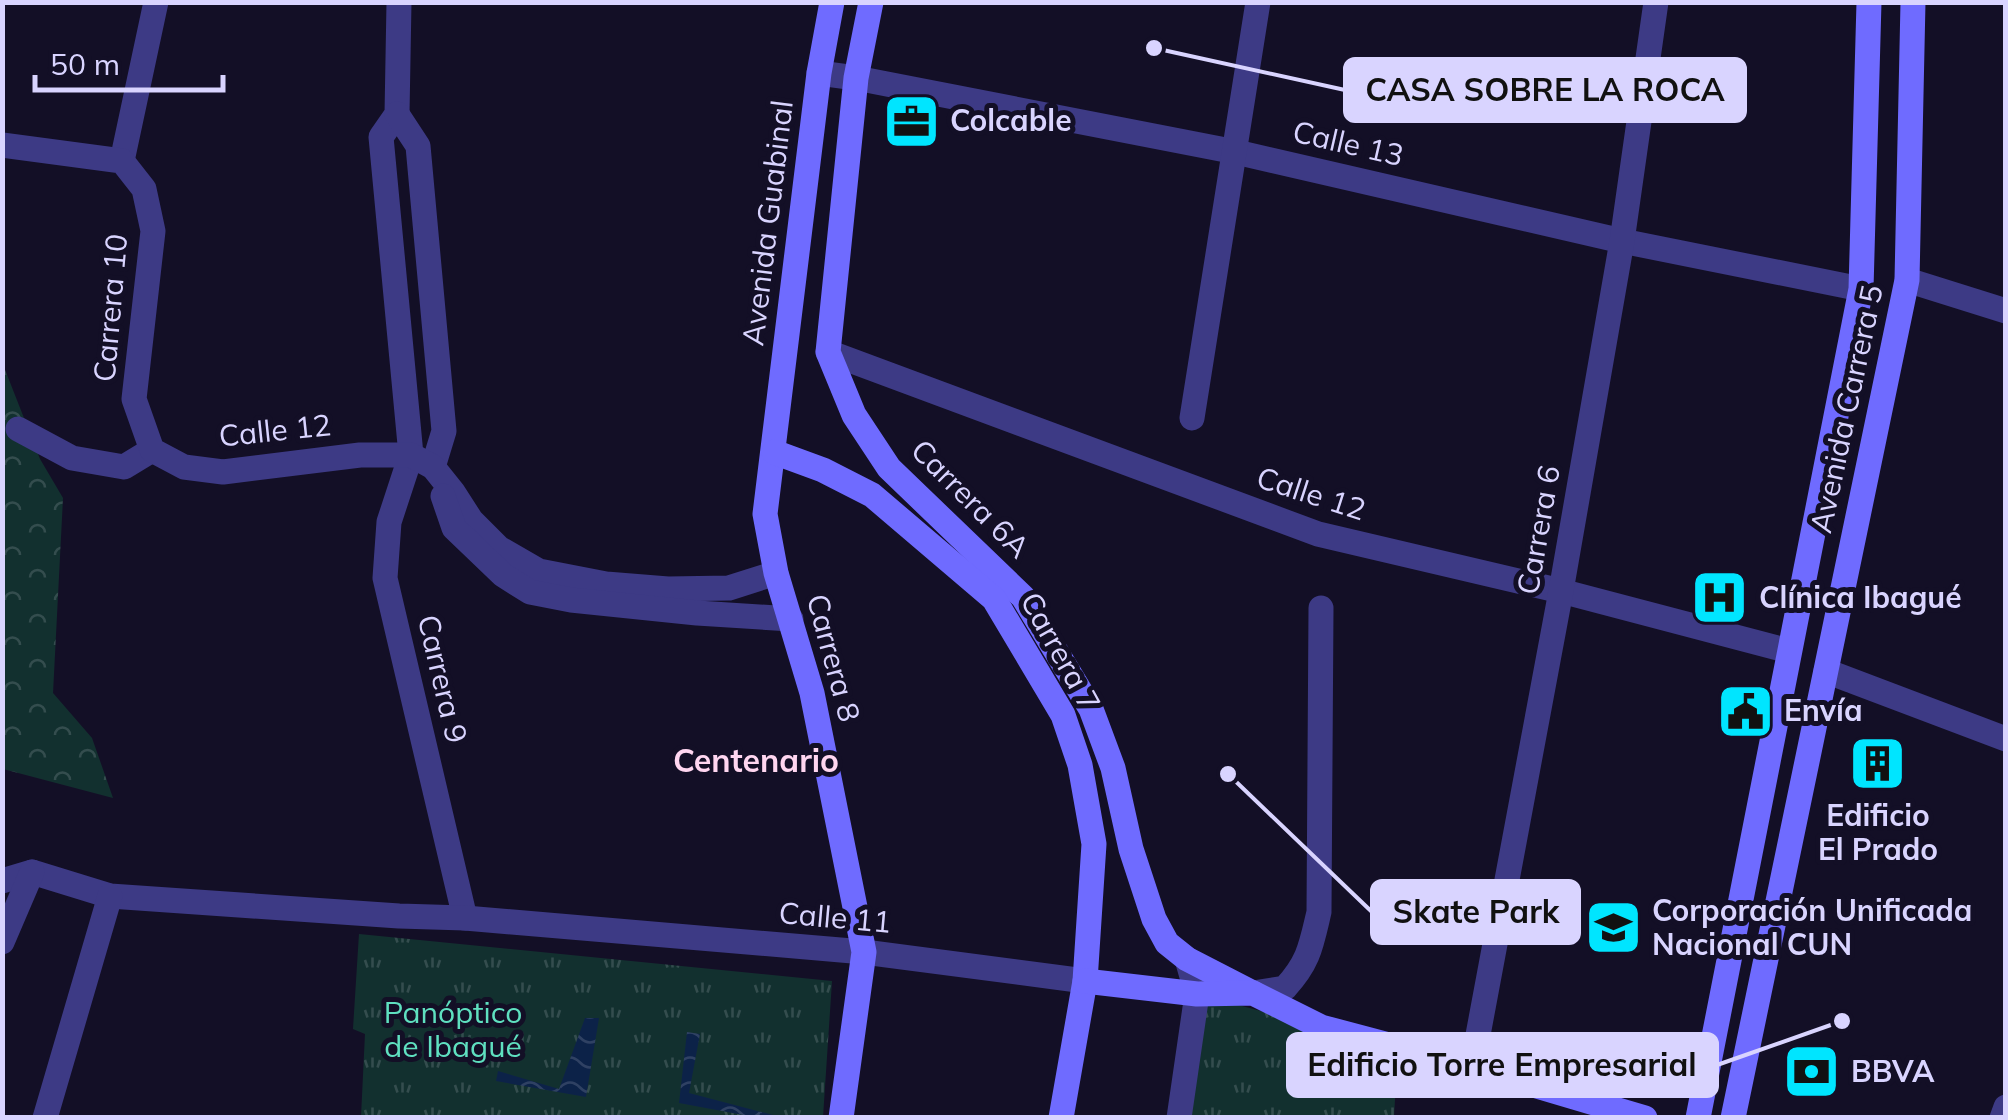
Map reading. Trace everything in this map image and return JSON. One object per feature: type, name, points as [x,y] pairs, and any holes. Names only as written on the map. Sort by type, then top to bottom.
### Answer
[{"type":"main road","name":"Avenida Guabinal","points":[[774,452],[818,73],[832,2]]},
{"type":"main road","points":[[828,352],[856,78],[871,2]]},
{"type":"main road","name":"Avenida Carrera 5","points":[[1698,1118],[1860,289],[1869,2]]},
{"type":"main road","name":"Avenida Carrera 5","points":[[1733,1118],[1907,280],[1912,2]]},
{"type":"main road","name":"Carrera 6A","points":[[828,352],[854,415],[889,468],[1023,597],[1091,709],[1113,768],[1131,849],[1154,919],[1168,943],[1187,959],[1253,993]]},
{"type":"main road","name":"Carrera 7","points":[[774,452],[823,470],[872,495],[994,599],[1063,716],[1080,765],[1094,844],[1085,981],[1061,1118]]},
{"type":"main road","name":"Carrera 8","points":[[774,452],[766,514],[776,573],[812,694],[864,952],[841,1118]]},
{"type":"main road","points":[[872,495],[889,468]]},
{"type":"main road","name":"Calle 11","points":[[1085,981],[1197,994],[1253,993],[1322,1027],[1645,1118]]},
{"type":"street","points":[[2,145],[122,161],[156,2]]},
{"type":"street","points":[[1192,418],[1258,2]]},
{"type":"street","name":"Carrera 6","points":[[1472,1067],[1622,241],[1656,2]]},
{"type":"street","points":[[398,5],[396,114],[381,137],[422,461],[454,528],[503,575],[530,592],[696,613],[791,619]]},
{"type":"street","name":"Calle 13","points":[[818,73],[1236,152],[1622,241],[1860,289]]},
{"type":"street","name":"Carrera 9","points":[[396,114],[418,146],[444,431],[422,461],[389,522],[385,578],[465,918]]},
{"type":"street","name":"Carrera 10","points":[[122,161],[144,190],[153,231],[134,399],[152,450]]},
{"type":"street","points":[[1907,280],[2006,310]]},
{"type":"street","name":"Calle 12","points":[[828,352],[1318,534],[1789,651]]},
{"type":"street","points":[[18,430],[72,458],[124,467],[152,450]]},
{"type":"street","name":"Calle 12","points":[[152,450],[184,467],[223,472],[360,455],[422,461]]},
{"type":"street","points":[[422,461],[454,492],[470,520],[499,548],[539,571],[606,584],[668,589],[729,588],[776,573]]},
{"type":"street","points":[[1253,993],[1285,988],[1302,970],[1319,912],[1322,608]]},
{"type":"street","points":[[1826,672],[2006,738]]},
{"type":"street","points":[[2,880],[32,872]]},
{"type":"street","points":[[2,942],[32,872]]},
{"type":"street","name":"Calle 11","points":[[32,872],[110,896],[465,918],[864,952],[1085,981]]},
{"type":"street","points":[[45,1118],[110,896]]},
{"type":"street","name":"Carrera 6A","points":[[1180,1118],[1197,994],[1187,959]]},
{"type":"street","points":[[2002,1118],[2006,1107]]},
{"type":"green space","points":[[2,362],[40,459],[63,498],[53,693],[92,738],[113,798],[3,769]]},
{"type":"green space","name":"Panóptico de Ibagué","points":[[359,934],[832,981],[823,1117],[361,1117],[365,1034],[353,1029]]},
{"type":"green space","points":[[1197,994],[1321,1027],[1397,1063],[1394,1117],[1183,1118]]},
{"type":"water","points":[[585,1018],[599,1018],[586,1097],[496,1081],[498,1071],[559,1089]]},
{"type":"water","points":[[687,1032],[700,1034],[689,1093],[772,1117],[679,1103]]},
{"type":"place","name":"CASA SOBRE LA ROCA","points":[[1154,48]]},
{"type":"place","name":"Colcable","points":[[911,121]]},
{"type":"place","name":"Clínica Ibagué","points":[[1720,598]]},
{"type":"place","name":"Envía","points":[[1745,711]]},
{"type":"place","name":"Edificio El Prado","points":[[1878,764]]},
{"type":"place","name":"Skate Park","points":[[1228,774]]},
{"type":"place","name":"Corporación Unificada Nacional CUN","points":[[1613,928]]},
{"type":"place","name":"Edificio Torre Empresarial","points":[[1842,1021]]},
{"type":"place","name":"BBVA","points":[[1812,1072]]},
{"type":"district","name":"Centenario","points":[[756,761]]}]
